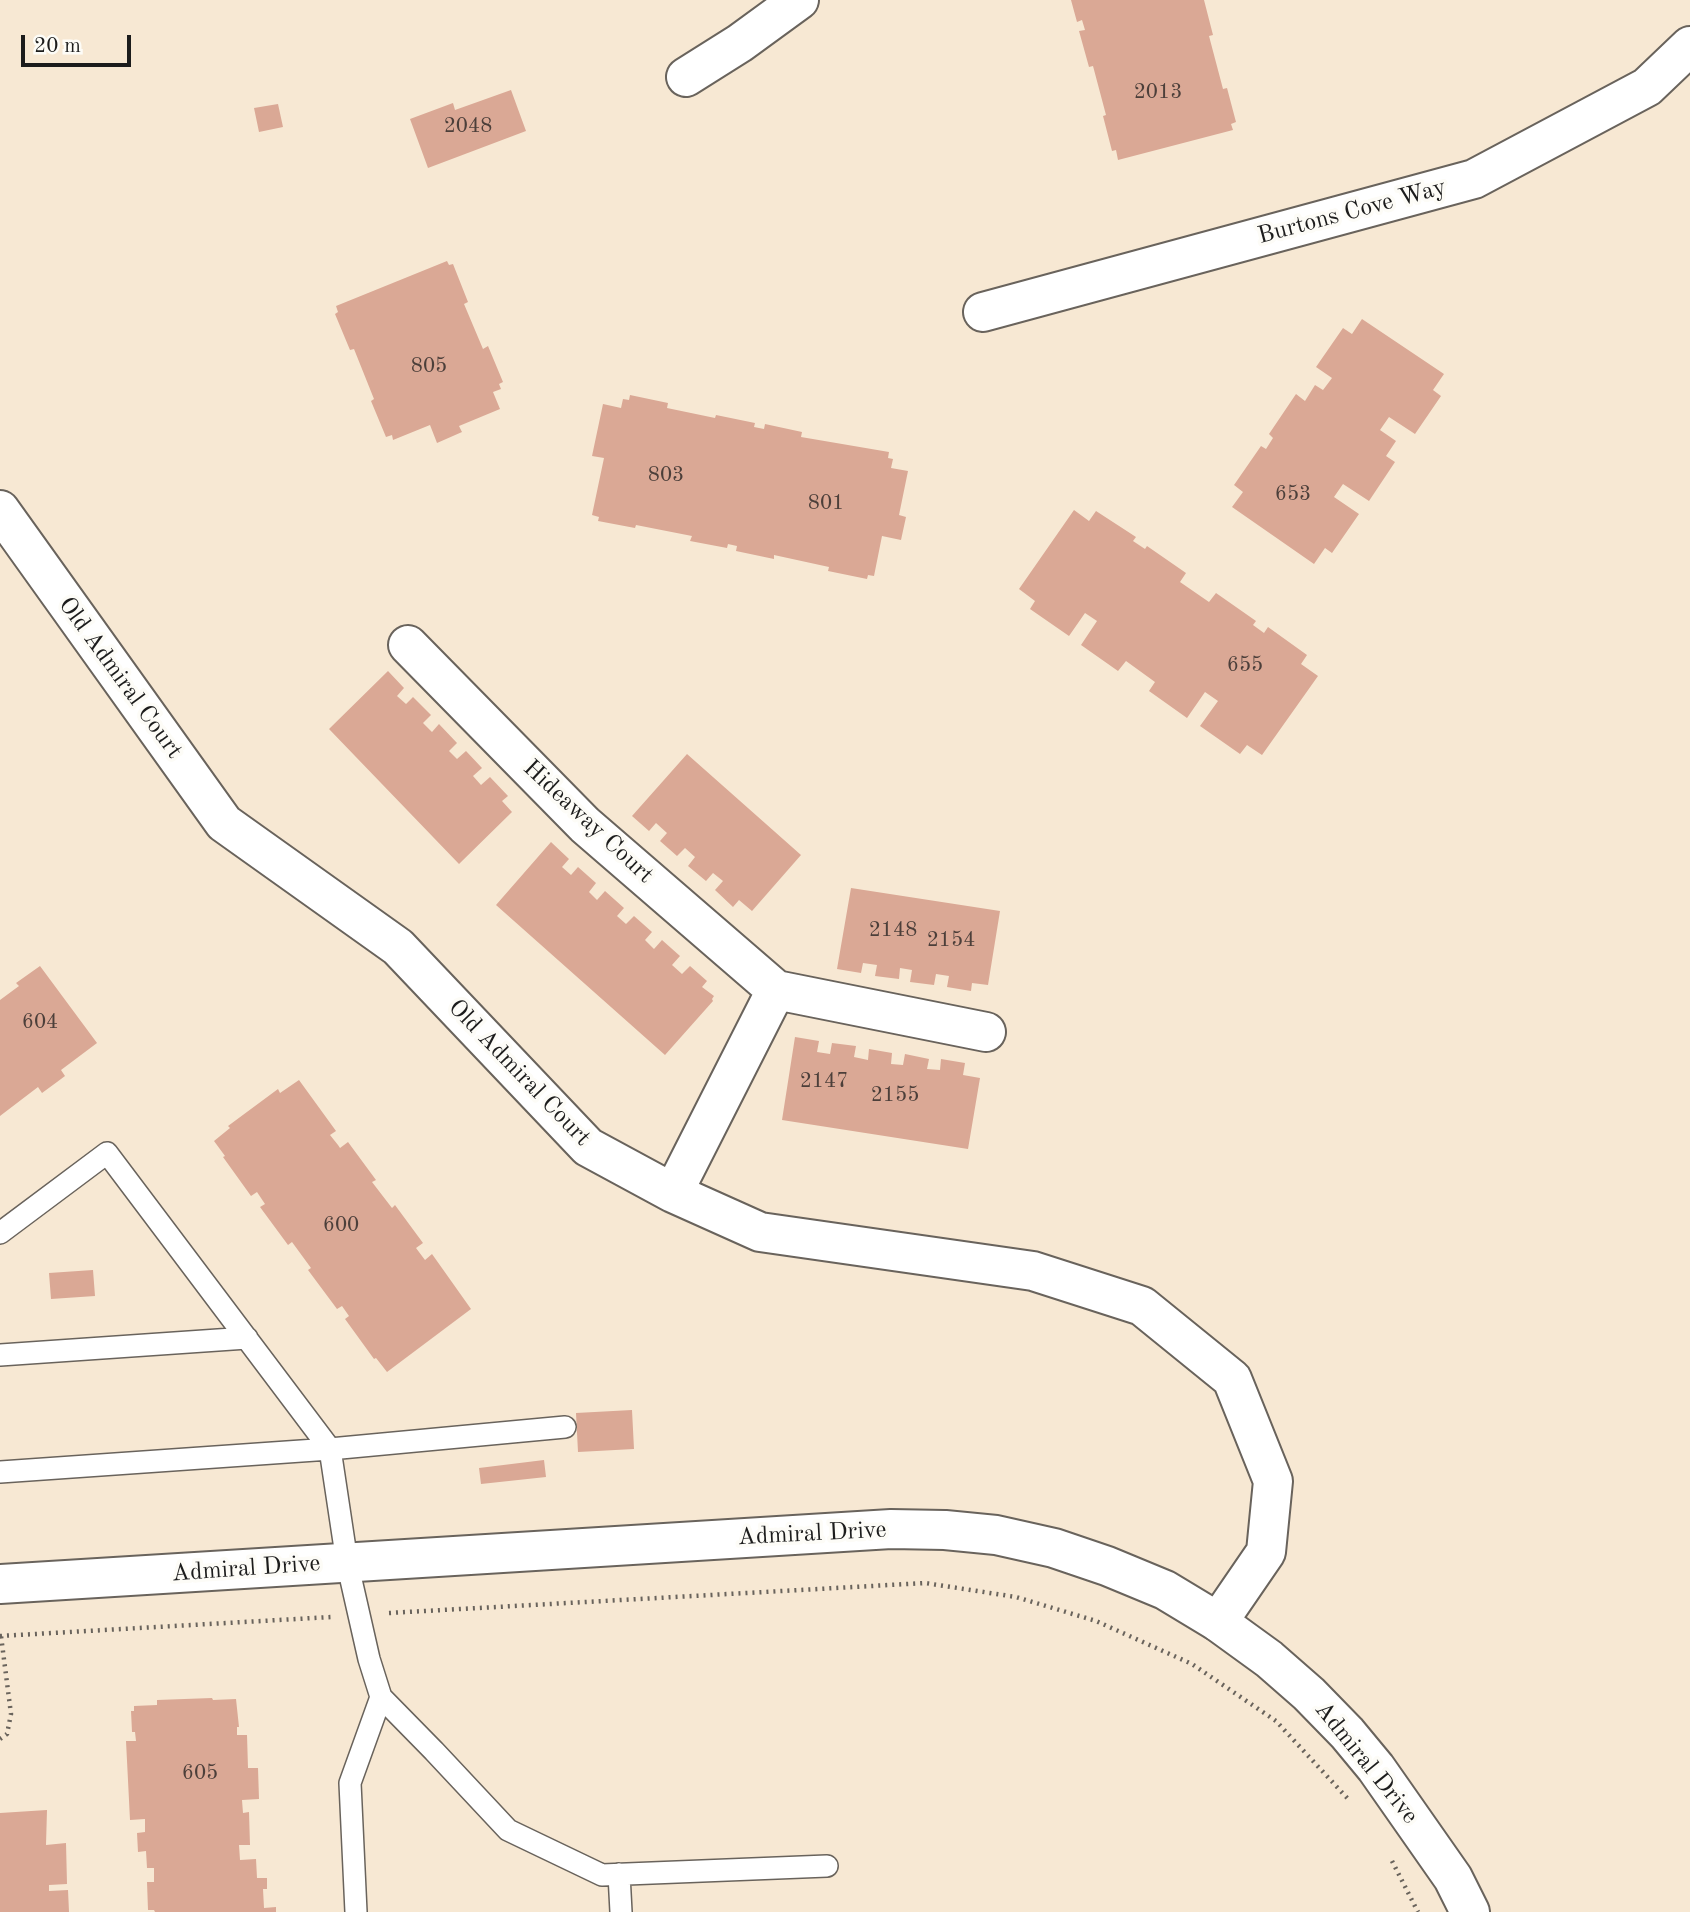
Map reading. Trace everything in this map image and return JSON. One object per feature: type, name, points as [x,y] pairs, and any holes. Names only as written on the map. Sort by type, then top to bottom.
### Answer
[{"type":"street","points":[[686,77],[740,43],[799,0]]},
{"type":"street","name":"Burtons Cove Way","points":[[983,312],[1474,179],[1647,87],[1690,46]]},
{"type":"street","name":"Old Admiral Court","points":[[0,510],[224,823],[398,947],[588,1147],[673,1193],[760,1232],[1034,1271],[1142,1306],[1232,1379],[1273,1481],[1266,1552],[1218,1622]]},
{"type":"street","name":"Hideaway Court","points":[[408,645],[585,825],[776,990],[986,1032]]},
{"type":"street","points":[[673,1193],[776,990]]},
{"type":"street","name":"Admiral Drive","points":[[0,1584],[891,1529],[996,1535],[1054,1548],[1165,1590],[1218,1622],[1269,1659],[1309,1694],[1347,1733],[1419,1827],[1453,1878],[1470,1912]]},
{"type":"lane","points":[[0,1233],[107,1153],[330,1449],[347,1562],[381,1697],[508,1830],[602,1875],[827,1866]]},
{"type":"lane","points":[[0,1355],[247,1338]]},
{"type":"lane","points":[[0,1472],[330,1449],[565,1427]]},
{"type":"lane","points":[[356,1912],[350,1783],[381,1697]]},
{"type":"lane","points":[[619,1874],[621,1912]]},
{"type":"path","points":[[0,1739],[7,1734],[11,1714],[0,1636],[925,1583],[1016,1597],[1096,1621],[1192,1664],[1276,1721],[1357,1809]]},
{"type":"path","points":[[1387,1853],[1418,1912]]},
{"type":"building","points":[[1071,0],[1204,0],[1213,35],[1209,36],[1223,89],[1227,88],[1236,122],[1231,124],[1233,130],[1118,160],[1116,150],[1112,151],[1093,66],[1089,67],[1079,31],[1085,30],[1082,20],[1077,22]]},
{"type":"building","points":[[511,90],[526,131],[428,168],[410,119],[453,103],[455,110]]},
{"type":"building","points":[[278,104],[283,127],[259,132],[254,108]]},
{"type":"building","points":[[447,261],[449,265],[453,264],[468,302],[464,304],[483,349],[488,346],[503,382],[499,384],[501,389],[493,392],[500,409],[459,426],[462,432],[437,443],[430,425],[393,440],[392,435],[386,437],[354,349],[350,350],[335,314],[338,312],[336,306]]},
{"type":"building","points":[[1362,319],[1444,374],[1433,390],[1441,396],[1415,434],[1389,417],[1380,430],[1396,441],[1386,456],[1395,462],[1369,501],[1343,484],[1334,497],[1359,514],[1332,553],[1325,548],[1314,564],[1232,507],[1243,492],[1234,485],[1261,446],[1266,449],[1273,438],[1269,434],[1296,394],[1305,401],[1315,385],[1323,390],[1332,378],[1316,367],[1343,328],[1352,334]]},
{"type":"building","points":[[630,395],[668,403],[667,408],[755,423],[754,427],[764,429],[765,424],[802,432],[801,437],[889,452],[888,458],[893,459],[891,468],[908,471],[899,515],[906,517],[901,540],[882,536],[874,576],[868,575],[867,579],[828,571],[829,567],[774,555],[774,559],[736,551],[737,546],[728,544],[727,548],[690,541],[692,536],[598,521],[599,517],[592,515],[604,458],[592,456],[603,404],[621,408],[623,399],[629,400]]},
{"type":"building","points":[[1074,510],[1089,521],[1096,511],[1136,537],[1133,541],[1145,549],[1147,546],[1186,573],[1180,582],[1209,602],[1216,593],[1256,621],[1253,625],[1264,633],[1268,627],[1307,655],[1301,664],[1318,676],[1262,755],[1247,745],[1240,754],[1200,726],[1218,701],[1205,692],[1187,718],[1149,691],[1155,682],[1126,661],[1118,671],[1081,645],[1097,621],[1085,613],[1069,636],[1030,609],[1035,601],[1019,589]]},
{"type":"building","points":[[388,671],[404,688],[397,696],[406,704],[413,697],[431,715],[423,723],[432,732],[439,724],[457,743],[449,751],[457,759],[466,751],[482,768],[473,776],[481,785],[490,777],[508,796],[502,801],[512,812],[459,864],[329,729]]},
{"type":"building","points":[[687,754],[801,855],[752,911],[739,900],[733,907],[715,890],[723,881],[713,873],[706,881],[688,866],[695,857],[685,848],[677,856],[660,841],[667,833],[656,823],[649,831],[632,816]]},
{"type":"building","points":[[551,842],[569,859],[562,867],[571,875],[578,867],[596,883],[589,892],[597,900],[605,891],[624,908],[617,916],[626,924],[634,916],[652,932],[645,940],[654,949],[662,940],[680,956],[672,965],[682,974],[690,966],[707,981],[702,987],[714,996],[713,1001],[665,1055],[496,905]]},
{"type":"building","points":[[851,888],[1000,911],[988,985],[972,983],[971,991],[947,987],[949,976],[936,974],[934,985],[910,982],[912,970],[900,968],[899,979],[875,976],[877,965],[863,963],[861,973],[837,969]]},
{"type":"building","points":[[40,966],[97,1043],[61,1070],[65,1076],[42,1093],[38,1087],[0,1116],[0,1000],[19,986],[16,983]]},
{"type":"building","points":[[795,1037],[819,1041],[817,1052],[830,1054],[832,1043],[856,1046],[854,1057],[868,1060],[869,1049],[892,1053],[891,1064],[903,1065],[905,1054],[929,1059],[927,1069],[940,1070],[941,1059],[965,1063],[963,1075],[980,1078],[968,1149],[782,1120]]},
{"type":"building","points":[[299,1080],[336,1131],[330,1135],[340,1148],[348,1142],[376,1180],[372,1182],[392,1208],[395,1205],[423,1243],[416,1248],[425,1260],[432,1254],[471,1309],[387,1372],[376,1358],[374,1359],[345,1319],[349,1316],[342,1306],[337,1309],[308,1270],[311,1268],[292,1242],[288,1245],[260,1207],[265,1204],[257,1192],[251,1196],[214,1141],[230,1128],[228,1126],[278,1089],[280,1093]]},
{"type":"building","points":[[93,1270],[95,1296],[51,1299],[49,1273]]},
{"type":"building","points":[[632,1410],[634,1449],[578,1452],[576,1413]]},
{"type":"building","points":[[544,1460],[546,1477],[481,1484],[479,1468]]},
{"type":"building","points":[[236,1699],[239,1727],[237,1735],[247,1735],[248,1768],[258,1768],[259,1799],[242,1800],[243,1813],[249,1812],[250,1845],[239,1845],[240,1860],[256,1859],[257,1878],[267,1878],[267,1889],[263,1889],[264,1908],[276,1907],[276,1912],[148,1910],[147,1882],[154,1882],[154,1868],[147,1868],[146,1851],[138,1852],[137,1833],[145,1832],[145,1819],[130,1820],[126,1741],[136,1741],[135,1732],[132,1732],[131,1711],[134,1711],[134,1706],[157,1705],[157,1700]]},
{"type":"building","points":[[47,1810],[46,1845],[66,1843],[67,1884],[49,1885],[49,1891],[68,1890],[69,1912],[0,1912],[0,1813]]}]
